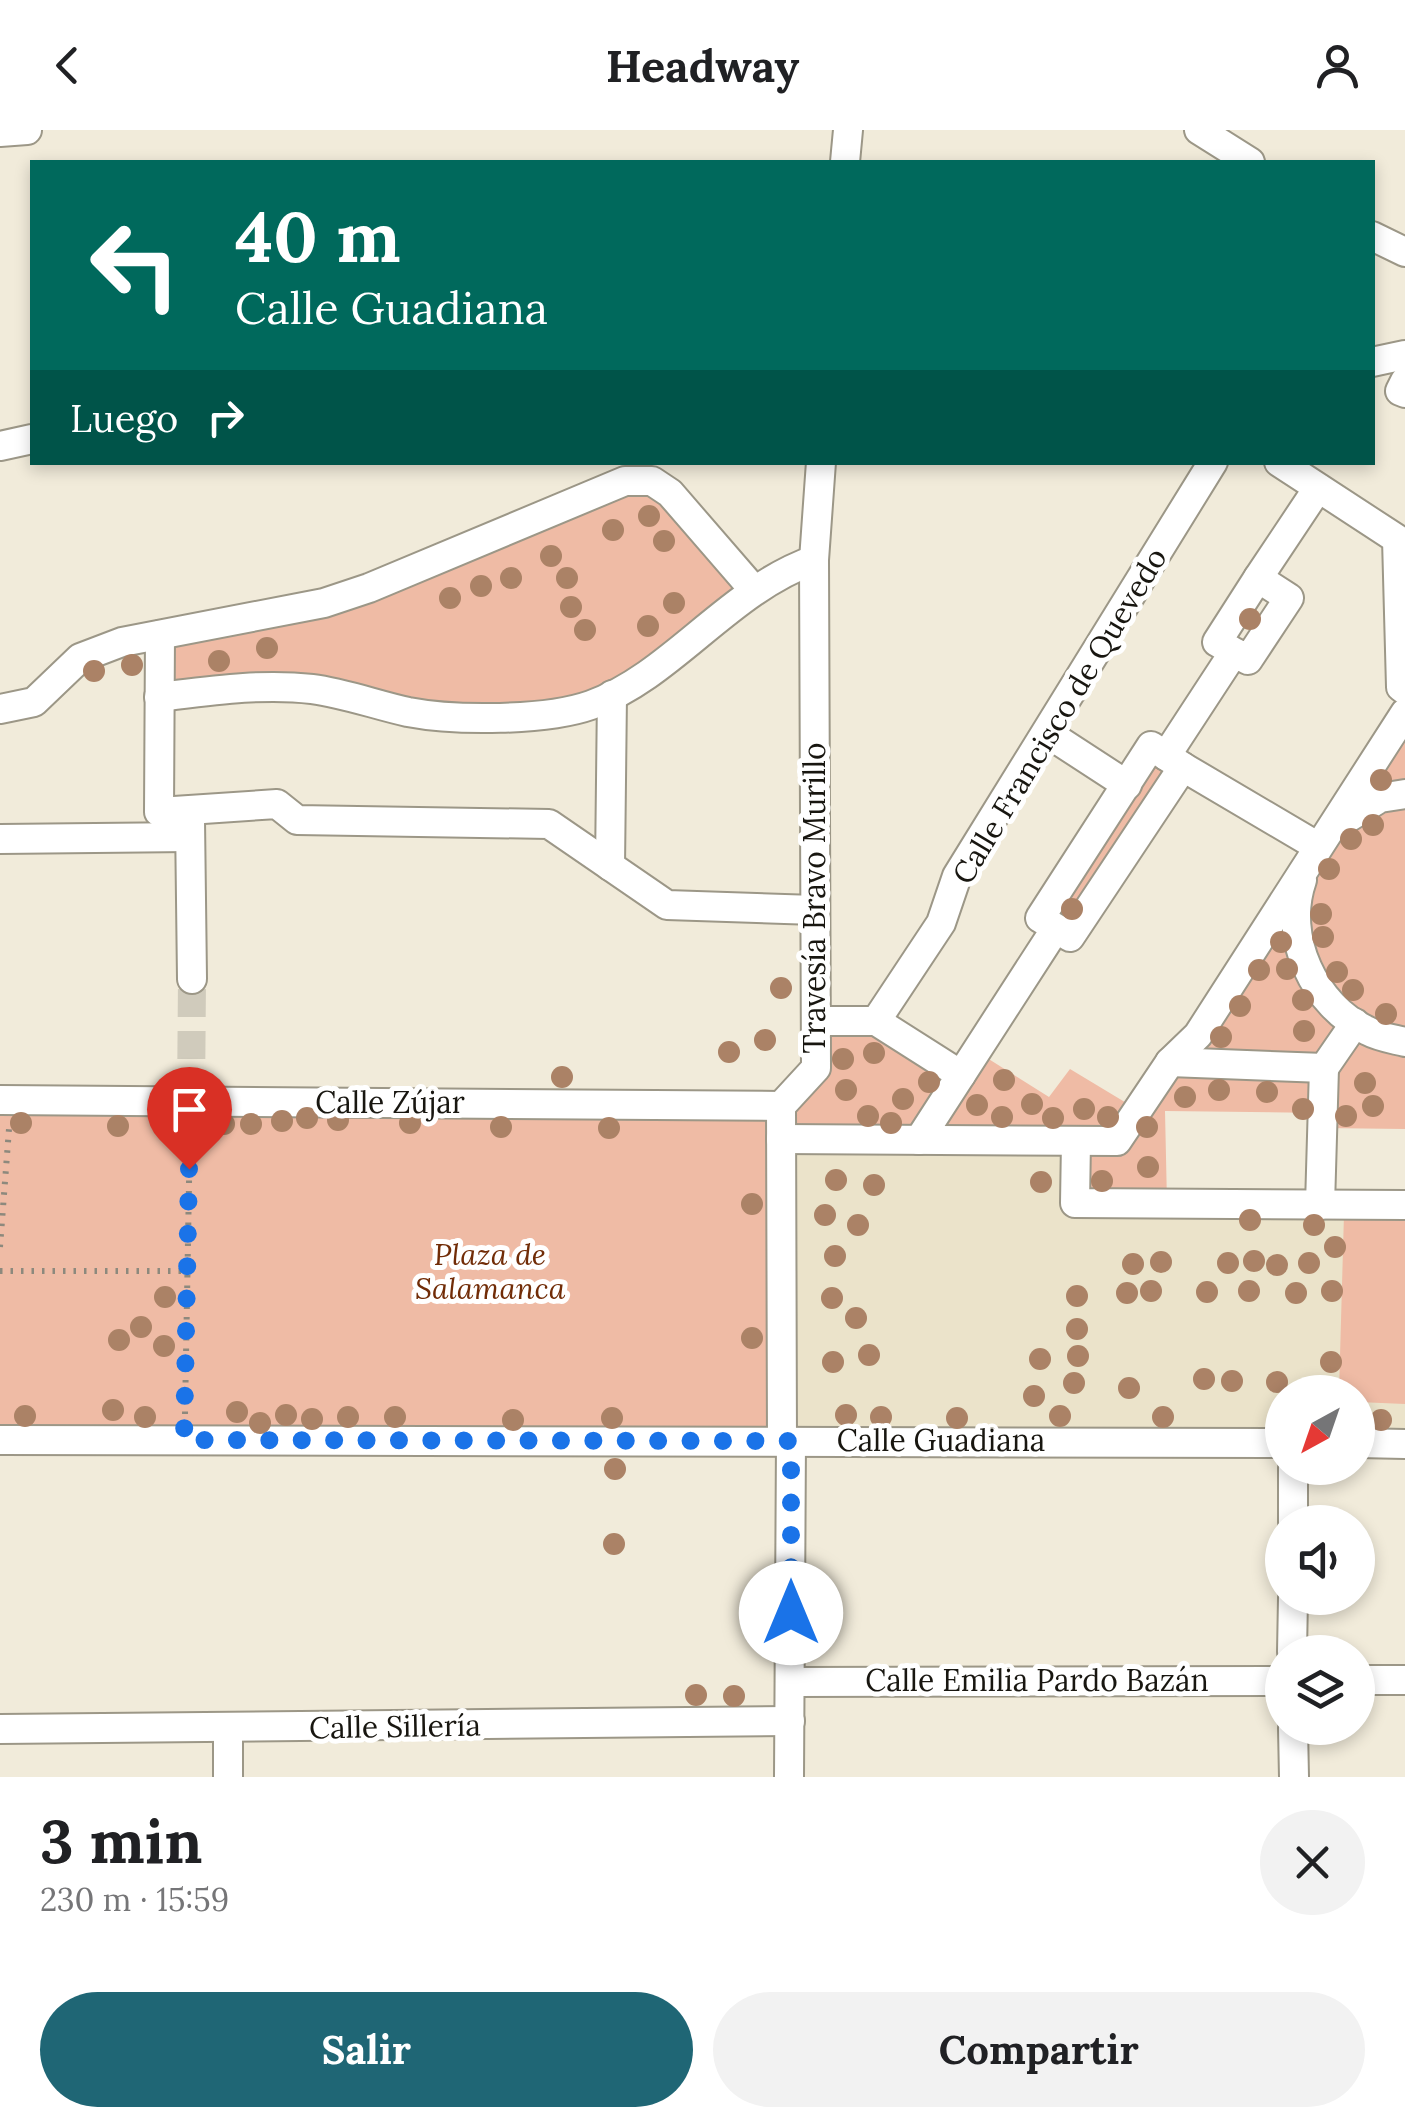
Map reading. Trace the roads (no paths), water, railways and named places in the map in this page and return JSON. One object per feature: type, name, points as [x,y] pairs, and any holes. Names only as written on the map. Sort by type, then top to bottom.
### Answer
[{"type":"street","points":[[0,132],[26,130]]},
{"type":"street","points":[[845,160],[848,130]]},
{"type":"street","points":[[1199,130],[1247,160]]},
{"type":"street","points":[[1375,237],[1405,252]]},
{"type":"street","points":[[1375,361],[1405,355]]},
{"type":"street","points":[[1405,381],[1400,391],[1405,393]]},
{"type":"street","points":[[0,446],[30,438]]},
{"type":"street","name":"Travesía Bravo Murillo","points":[[781,1106],[816,1068],[814,560],[821,465]]},
{"type":"street","name":"Calle Francisco de Quevedo","points":[[876,1020],[941,924],[957,876],[1210,465]]},
{"type":"street","points":[[1284,465],[1397,539],[1401,687],[1405,690]]},
{"type":"street","points":[[0,710],[34,702],[80,658],[160,635],[324,603],[369,588],[625,481],[652,480],[670,493],[754,590]]},
{"type":"street","points":[[1317,846],[1174,761],[1151,746],[1040,918],[1070,937],[1174,761],[1234,652],[1248,660],[1290,598],[1258,578],[1318,488]]},
{"type":"street","points":[[160,698],[232,688],[312,689],[413,713],[506,716],[588,706],[612,695],[784,570],[814,560]]},
{"type":"street","points":[[160,635],[160,812],[190,824]]},
{"type":"street","points":[[610,866],[612,695]]},
{"type":"street","points":[[781,1139],[1118,1141],[1170,1062],[1198,1035],[1405,713]]},
{"type":"street","points":[[1047,733],[1126,785]]},
{"type":"street","points":[[1405,794],[1380,798],[1345,817],[1317,846],[1299,886],[1296,929],[1307,971],[1332,1007],[1355,1023],[1405,1042]]},
{"type":"street","points":[[0,838],[190,824],[276,804],[297,820],[549,824],[666,904],[815,910]]},
{"type":"street","points":[[190,824],[192,979]]},
{"type":"street","points":[[920,1140],[1056,928]]},
{"type":"street","points":[[816,1021],[876,1020],[961,1075]]},
{"type":"street","points":[[1320,1205],[1324,1068],[1355,1023]]},
{"type":"street","points":[[1170,1062],[1324,1068]]},
{"type":"street","name":"Calle Zújar","points":[[6,1100],[781,1106]]},
{"type":"street","points":[[781,1106],[791,1682],[789,1777]]},
{"type":"street","points":[[1076,1141],[1074,1202],[1405,1205]]},
{"type":"street","name":"Calle Guadiana","points":[[0,1440],[1265,1442]]},
{"type":"street","points":[[1375,1443],[1405,1444]]},
{"type":"street","points":[[1375,1680],[1405,1680]]},
{"type":"street","name":"Calle Emilia Pardo Bazán","points":[[791,1682],[1265,1681]]},
{"type":"street","name":"Calle Sillería","points":[[0,1729],[790,1721]]},
{"type":"street","points":[[228,1729],[228,1777]]},
{"type":"street","points":[[1293,1745],[1294,1777]]},
{"type":"tunnel","points":[[191,1101],[192,979]]},
{"type":"park label","name":"Plaza de Salamanca","points":[[490,1272]]}]
